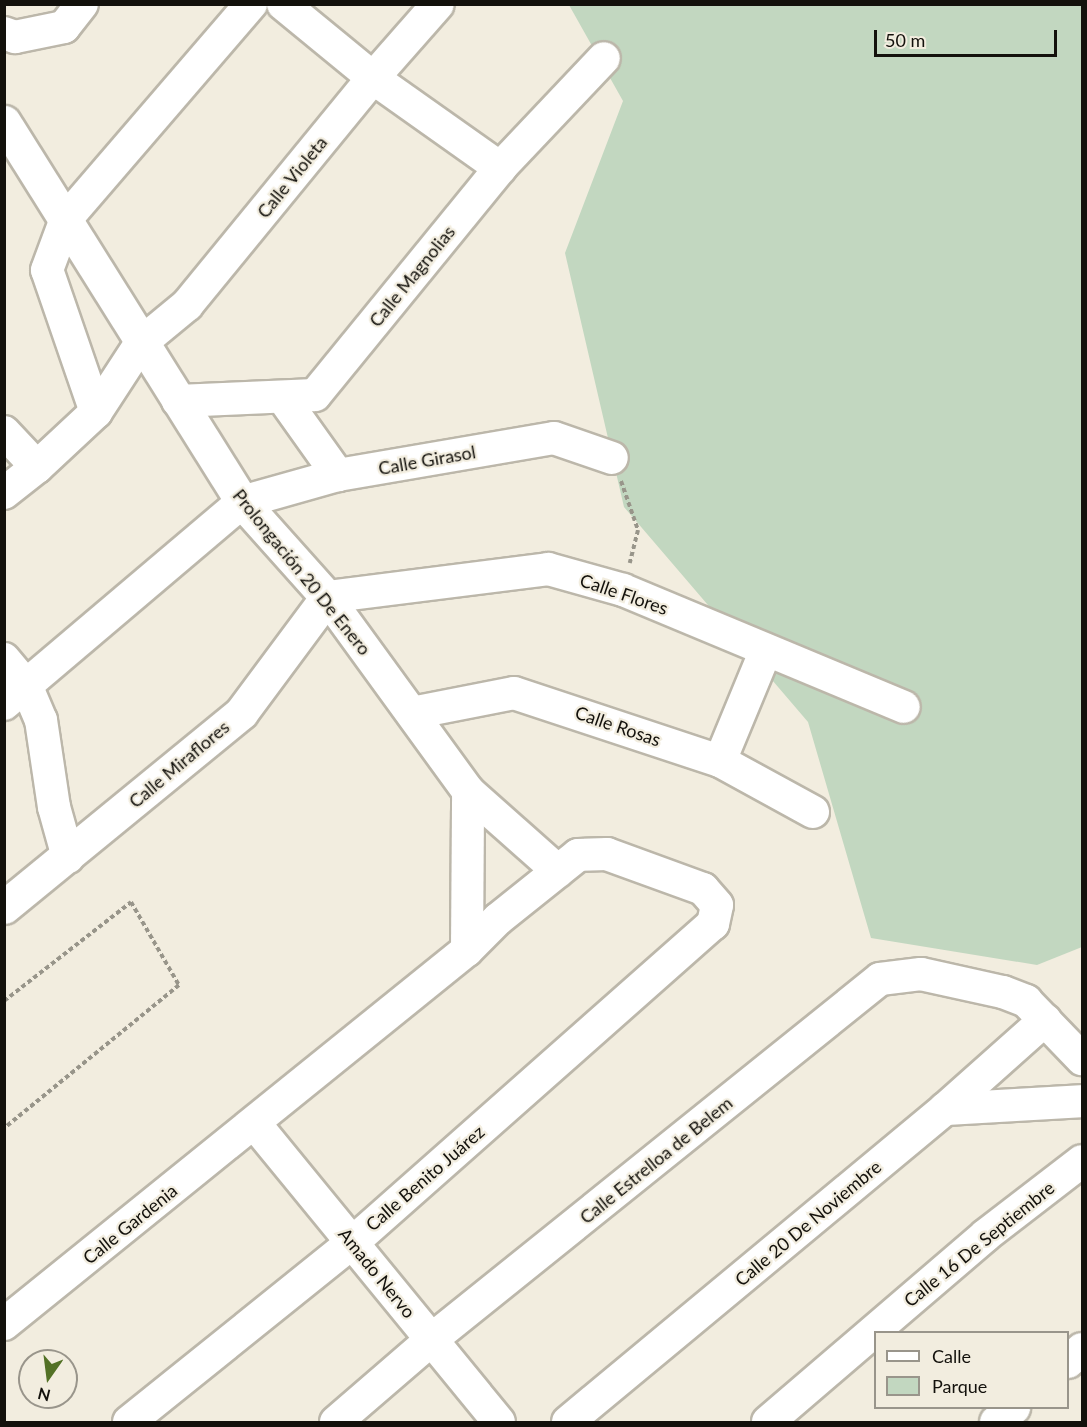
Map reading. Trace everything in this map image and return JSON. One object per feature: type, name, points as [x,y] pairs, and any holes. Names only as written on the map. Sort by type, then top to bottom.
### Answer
[{"type":"main road","name":"Prolongación 20 De Enero","points":[[4,122],[242,502],[327,597]]},
{"type":"main road","name":"Calle Miraflores","points":[[4,907],[68,857],[241,712],[327,597]]},
{"type":"street","points":[[4,33],[15,37],[64,27],[82,4]]},
{"type":"street","points":[[96,412],[47,270],[66,219],[251,4]]},
{"type":"street","points":[[283,4],[374,78],[500,168]]},
{"type":"street","name":"Calle Violeta","points":[[4,492],[37,467],[96,412],[141,343],[187,305],[438,4]]},
{"type":"street","name":"Calle Magnolias","points":[[178,401],[315,395],[500,168],[604,58]]},
{"type":"street","points":[[284,398],[338,475]]},
{"type":"street","points":[[4,432],[37,467]]},
{"type":"street","name":"Calle Girasol","points":[[242,502],[338,475],[554,438],[612,458]]},
{"type":"street","points":[[15,695],[242,502]]},
{"type":"street","name":"Calle Flores","points":[[327,597],[548,569],[623,590],[904,707]]},
{"type":"street","name":"Prolongación 20 De Enero","points":[[327,597],[468,791],[558,871]]},
{"type":"street","points":[[720,761],[766,650]]},
{"type":"street","points":[[4,659],[15,695],[41,720],[54,807],[68,857]]},
{"type":"street","name":"Calle Rosas","points":[[412,712],[514,693],[720,761],[813,812]]},
{"type":"street","points":[[466,950],[468,791]]},
{"type":"street","name":"Calle Gardenia","points":[[4,1324],[255,1124],[466,950],[498,919],[578,855],[607,854],[703,889],[717,905],[713,924]]},
{"type":"street","name":"Calle Benito Juárez","points":[[129,1422],[352,1243],[713,924]]},
{"type":"street","name":"Calle Estrelloa de Belem","points":[[431,1340],[880,979],[921,974],[1004,992],[1026,1001],[1045,1020]]},
{"type":"street","points":[[1045,1020],[1083,1059]]},
{"type":"street","name":"Calle 20 De Noviembre","points":[[567,1422],[945,1109],[1045,1020]]},
{"type":"street","points":[[945,1109],[1083,1101]]},
{"type":"street","name":"Amado Nervo","points":[[255,1124],[499,1422]]},
{"type":"street","name":"Calle 16 De Septiembre","points":[[874,1331],[986,1235],[1083,1161]]},
{"type":"street","name":"Calle 16 De Septiembre","points":[[768,1422],[874,1331]]},
{"type":"street","points":[[336,1422],[431,1340]]},
{"type":"street","points":[[1069,1361],[1083,1349]]},
{"type":"street","points":[[996,1422],[1012,1409]]},
{"type":"path","points":[[612,458],[638,530],[623,590]]},
{"type":"path","points":[[4,1001],[131,902],[179,985],[4,1128]]},
{"type":"green space","points":[[569,5],[1082,5],[1082,947],[1037,965],[871,938],[808,722],[624,507],[565,253],[623,101]]}]
